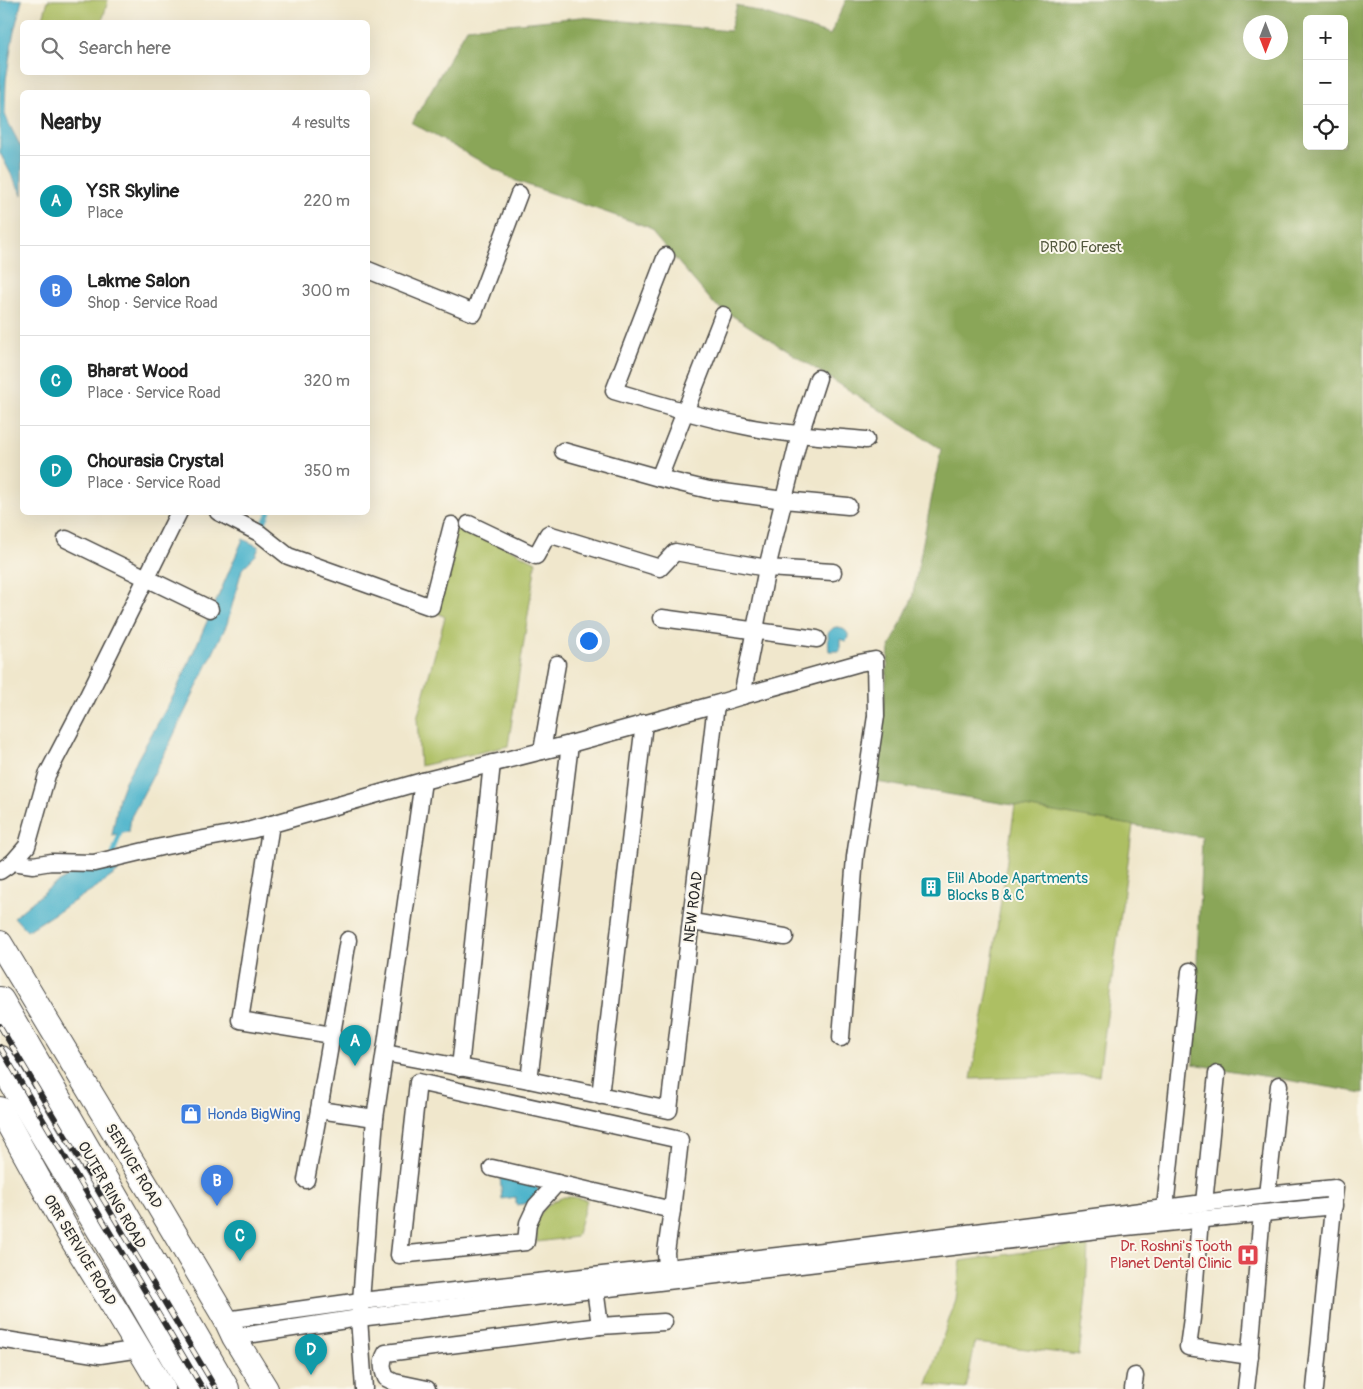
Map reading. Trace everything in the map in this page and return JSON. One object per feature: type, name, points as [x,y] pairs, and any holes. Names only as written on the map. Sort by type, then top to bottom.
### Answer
[{"type":"highway","name":"OUTER RING ROAD","points":[[0,1001],[225,1389]]},
{"type":"highway","name":"OUTER RING ROAD","points":[[0,1060],[116,1254],[193,1389]]},
{"type":"street","points":[[370,271],[474,313],[520,194]]},
{"type":"street","points":[[666,256],[614,391],[745,427],[866,440]]},
{"type":"street","points":[[659,478],[723,316]]},
{"type":"street","points":[[742,696],[767,568],[800,434],[818,378]]},
{"type":"street","points":[[563,450],[659,478],[709,490],[848,506]]},
{"type":"street","points":[[6,866],[27,846],[47,775],[147,578],[177,515]]},
{"type":"street","points":[[226,515],[252,524],[288,556],[431,607],[452,525]]},
{"type":"street","points":[[469,524],[536,556],[548,534],[660,568],[675,552],[767,568],[833,572]]},
{"type":"street","points":[[66,539],[210,609]]},
{"type":"street","points":[[662,618],[817,639]]},
{"type":"street","points":[[6,866],[51,862],[94,863],[161,847],[251,830],[423,781],[570,744],[875,660],[876,716],[855,857],[841,1038]]},
{"type":"street","points":[[542,751],[558,664]]},
{"type":"street","name":"NEW ROAD","points":[[600,1096],[669,1110],[716,704]]},
{"type":"street","points":[[385,1053],[529,1080],[600,1096],[644,723]]},
{"type":"street","points":[[529,1080],[570,744]]},
{"type":"street","points":[[460,1068],[492,763]]},
{"type":"street","points":[[364,1389],[359,1318],[375,1118],[423,781]]},
{"type":"street","points":[[271,824],[240,1020],[332,1035]]},
{"type":"street","points":[[692,922],[785,936]]},
{"type":"street","points":[[306,1180],[348,940]]},
{"type":"street","name":"SERVICE ROAD","points":[[0,943],[148,1188],[266,1389]]},
{"type":"street","points":[[1165,1208],[1190,971]]},
{"type":"street","points":[[1204,1203],[1217,1074]]},
{"type":"street","points":[[556,1183],[536,1206],[528,1223],[526,1242],[399,1255],[418,1082],[680,1140],[666,1252],[667,1268]]},
{"type":"street","points":[[1267,1194],[1279,1085]]},
{"type":"street","name":"ORR SERVICE ROAD","points":[[0,1109],[73,1241],[163,1389]]},
{"type":"street","points":[[319,1110],[375,1118]]},
{"type":"street","points":[[492,1168],[672,1210]]},
{"type":"street","points":[[230,1328],[359,1318],[595,1283],[1074,1226],[1165,1208],[1267,1194],[1335,1188],[1315,1389]]},
{"type":"street","points":[[230,1328],[361,1302],[595,1283],[667,1268],[1074,1226],[1200,1219],[1334,1206]]},
{"type":"street","points":[[1246,1389],[1262,1213]]},
{"type":"street","points":[[1200,1219],[1188,1347],[1250,1356]]},
{"type":"street","points":[[595,1283],[600,1326]]},
{"type":"street","points":[[427,1389],[394,1382],[386,1378],[382,1360],[386,1353],[600,1326],[664,1322]]},
{"type":"street","points":[[0,1339],[100,1355],[140,1349]]},
{"type":"green space","points":[[48,0],[108,0],[103,20],[43,20]]},
{"type":"green space","name":"DRDO Forest","points":[[846,0],[1363,0],[1363,1093],[1193,1064],[1202,837],[876,782],[889,649],[912,599],[941,449],[714,304],[648,227],[516,181],[412,123],[467,28],[581,17],[730,31],[737,5],[830,35]]},
{"type":"green space","points":[[457,522],[536,562],[508,746],[420,766],[417,718],[445,617],[434,611]]},
{"type":"green space","points":[[1015,805],[1133,825],[1099,1075],[971,1079],[989,984]]},
{"type":"green space","points":[[564,1197],[587,1200],[576,1237],[537,1242],[537,1220],[542,1211],[554,1201]]},
{"type":"green space","points":[[1088,1243],[1086,1296],[1079,1355],[975,1343],[966,1389],[927,1384],[956,1299],[961,1261]]},
{"type":"water","points":[[0,0],[22,0],[13,36],[6,80],[5,114],[20,145],[20,191],[0,153]]},
{"type":"water","points":[[243,539],[259,547],[256,555],[242,569],[227,624],[167,749],[131,817],[129,832],[112,835],[119,797],[125,781],[175,693]]},
{"type":"water","points":[[836,627],[845,630],[849,638],[845,641],[840,639],[840,651],[829,651],[828,633]]},
{"type":"water","points":[[83,868],[119,871],[27,931],[14,917],[53,885]]},
{"type":"water","points":[[500,1176],[535,1184],[540,1193],[529,1203],[516,1205],[516,1197],[502,1199]]},
{"type":"waterway","points":[[261,529],[268,515]]},
{"type":"waterway","points":[[113,854],[121,830]]},
{"type":"railway","points":[[0,1026],[216,1389]]},
{"type":"railway","points":[[0,1047],[203,1389]]},
{"type":"place","name":"Elil Abode Apartments Blocks B & C","points":[[931,887]]},
{"type":"place","name":"YSR Skyline","points":[[355,1066]]},
{"type":"place","name":"Honda BigWing","points":[[191,1114]]},
{"type":"place","name":"Lakme Salon","points":[[217,1206]]},
{"type":"place","name":"Dr. Roshni's Tooth Planet Dental Clinic","points":[[1248,1255]]},
{"type":"place","name":"Bharat Wood","points":[[240,1261]]},
{"type":"place","name":"Chourasia Crystal","points":[[311,1375]]}]
